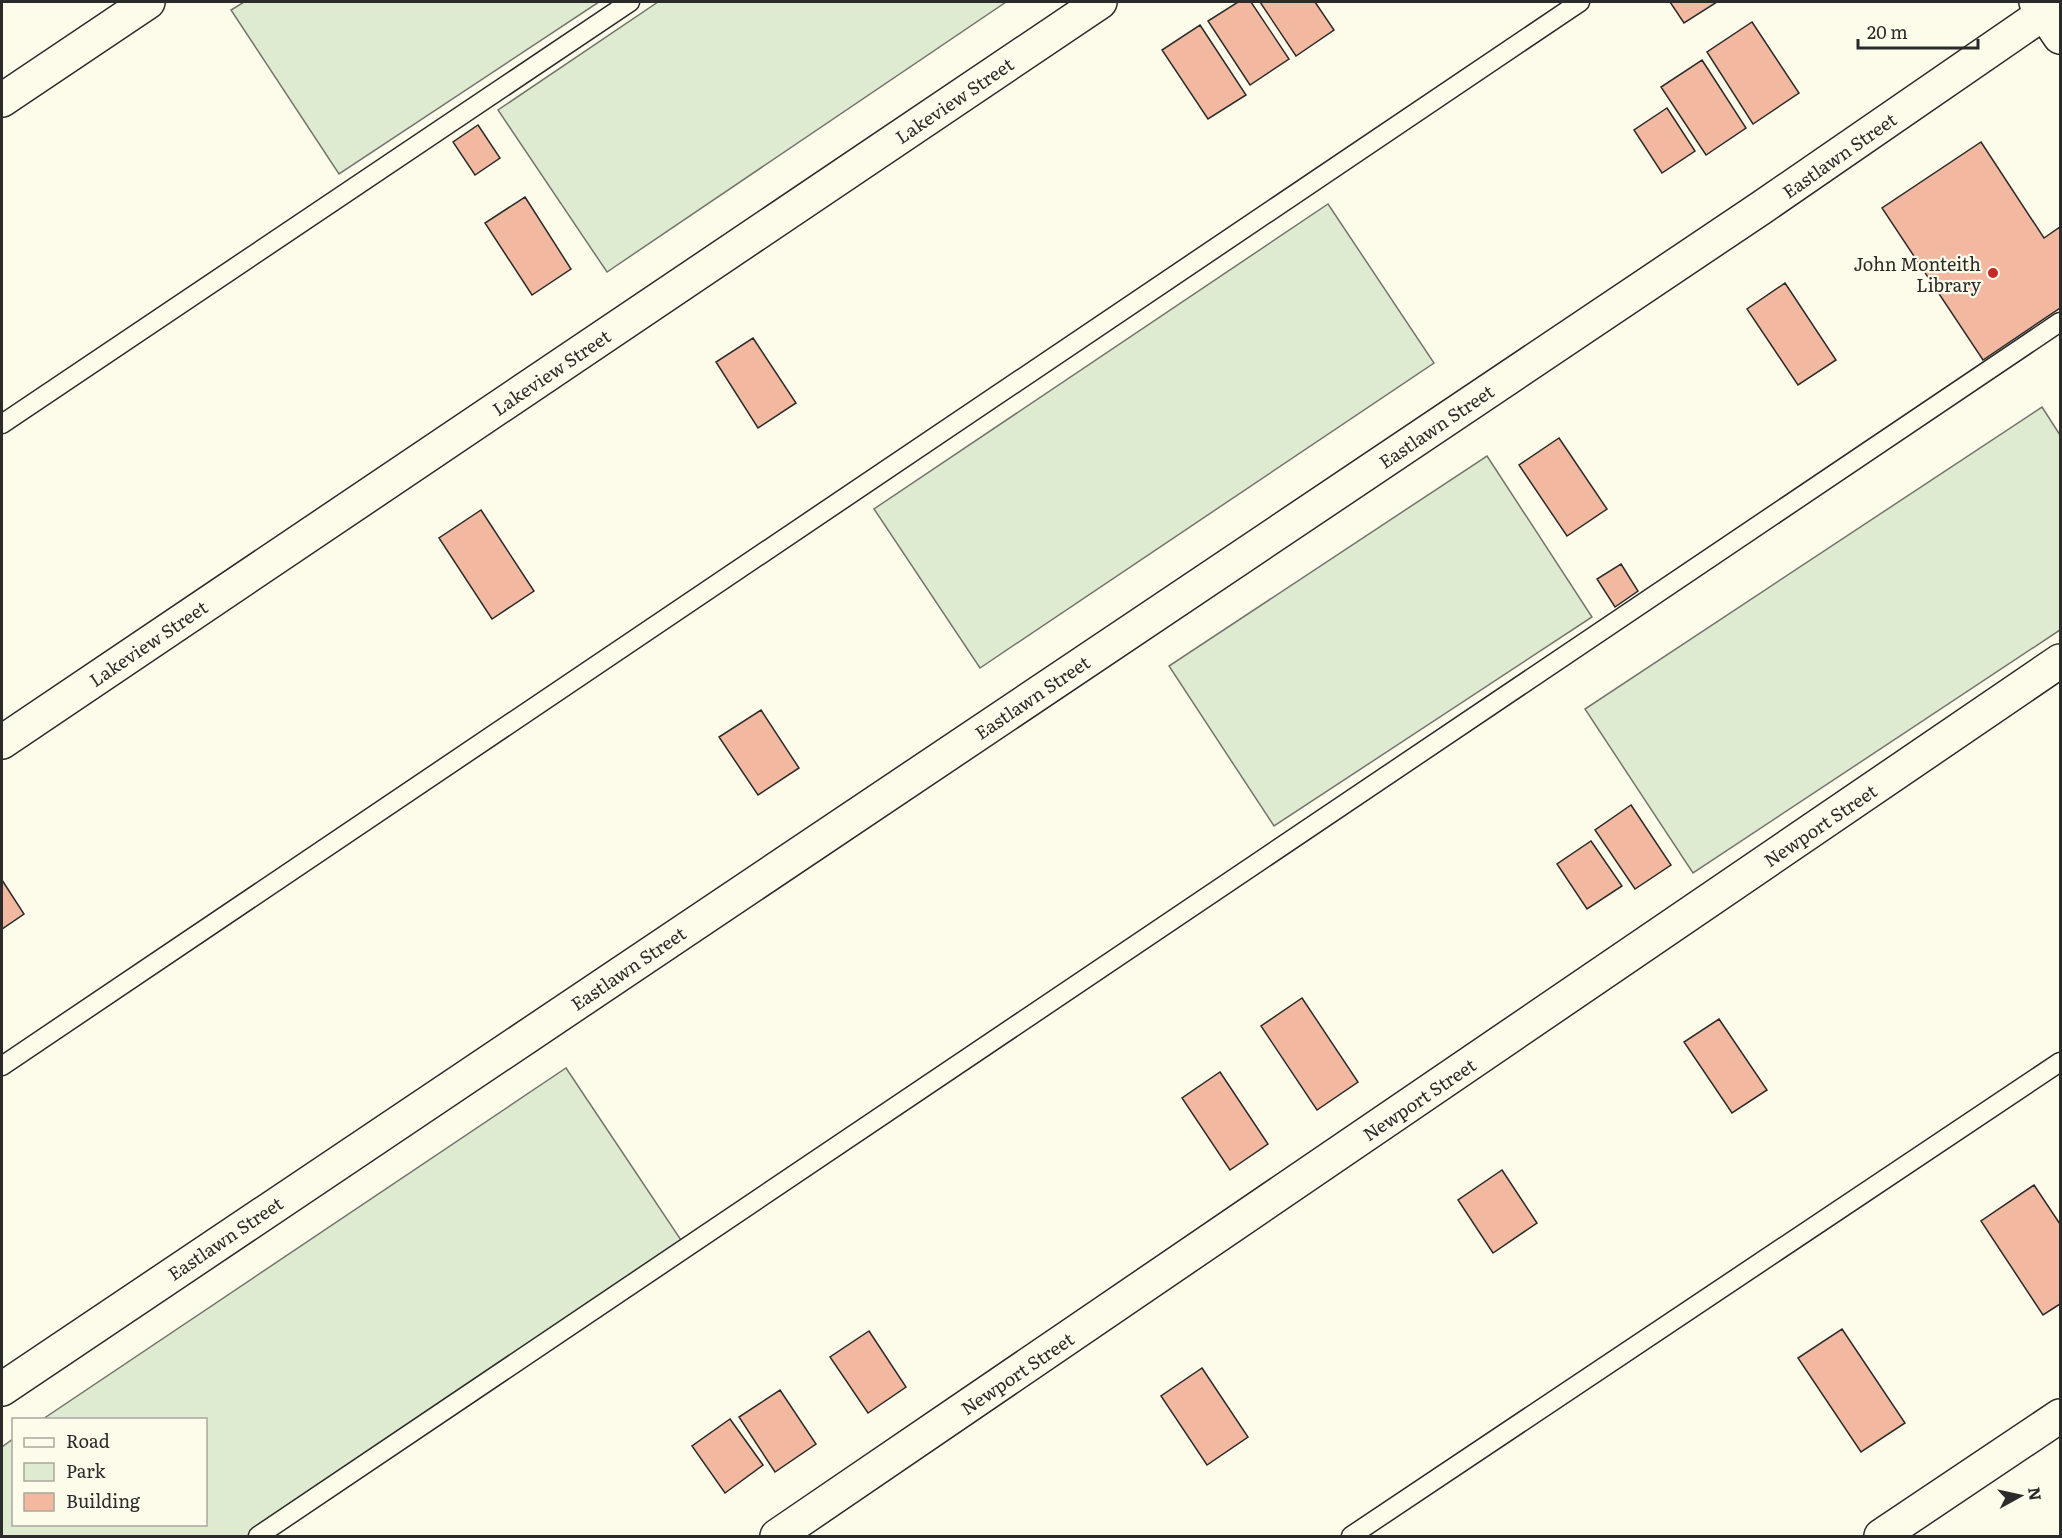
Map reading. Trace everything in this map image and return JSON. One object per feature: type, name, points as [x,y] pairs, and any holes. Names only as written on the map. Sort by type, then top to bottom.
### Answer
[{"type":"street","points":[[2,100],[148,2]]},
{"type":"street","name":"Lakeview Street","points":[[2,742],[1100,2]]},
{"type":"street","name":"Eastlawn Street","points":[[2,1389],[2050,14]]},
{"type":"street","name":"Newport Street","points":[[777,1536],[2061,661]]},
{"type":"street","points":[[1881,1536],[2061,1416]]},
{"type":"lane","points":[[2,424],[630,2]]},
{"type":"lane","points":[[2,1066],[1580,2]]},
{"type":"lane","points":[[258,1536],[2061,322]]},
{"type":"lane","points":[[1351,1536],[2061,1062]]},
{"type":"green space","points":[[244,2],[599,2],[339,174],[231,10]]},
{"type":"green space","points":[[658,2],[1006,2],[607,272],[498,110]]},
{"type":"green space","points":[[1328,204],[1434,363],[980,668],[874,509]]},
{"type":"green space","points":[[2042,407],[2060,435],[2060,630],[1693,873],[1585,709]]},
{"type":"green space","points":[[1487,456],[1592,617],[1274,826],[1169,666]]},
{"type":"green space","points":[[566,1068],[685,1246],[252,1536],[2,1536],[2,1447],[12,1440],[12,1526],[207,1526],[207,1418],[44,1418]]},
{"type":"building","points":[[1238,2],[1251,2],[1289,59],[1250,85],[1208,21]]},
{"type":"building","points":[[1260,2],[1315,2],[1334,30],[1296,56]]},
{"type":"building","points":[[1670,2],[1717,2],[1684,23]]},
{"type":"building","points":[[1752,22],[1799,93],[1753,124],[1707,52]]},
{"type":"building","points":[[1200,25],[1246,95],[1208,119],[1162,50]]},
{"type":"building","points":[[1702,60],[1746,128],[1706,155],[1661,87]]},
{"type":"building","points":[[1667,108],[1695,151],[1662,173],[1634,130]]},
{"type":"building","points":[[478,125],[500,158],[475,175],[453,142]]},
{"type":"building","name":"John Monteith Library","points":[[1981,142],[2044,238],[2060,227],[2060,308],[1983,360],[1882,208]]},
{"type":"building","points":[[525,197],[571,269],[532,295],[485,223]]},
{"type":"building","points":[[1785,283],[1836,360],[1798,385],[1747,309]]},
{"type":"building","points":[[753,338],[796,403],[758,428],[716,362]]},
{"type":"building","points":[[1559,438],[1607,509],[1567,536],[1519,465]]},
{"type":"building","points":[[481,510],[534,591],[492,619],[439,538]]},
{"type":"building","points":[[1621,564],[1638,591],[1615,607],[1597,579]]},
{"type":"building","points":[[761,710],[799,768],[758,795],[719,737]]},
{"type":"building","points":[[1631,805],[1671,865],[1635,889],[1595,830]]},
{"type":"building","points":[[1591,841],[1622,886],[1587,909],[1557,864]]},
{"type":"building","points":[[2,880],[24,914],[2,929]]},
{"type":"building","points":[[1302,998],[1358,1082],[1317,1110],[1261,1026]]},
{"type":"building","points":[[1719,1019],[1767,1090],[1732,1113],[1684,1042]]},
{"type":"building","points":[[1220,1072],[1268,1144],[1230,1170],[1182,1098]]},
{"type":"building","points":[[1502,1170],[1537,1223],[1493,1253],[1458,1200]]},
{"type":"building","points":[[2034,1185],[2060,1224],[2060,1304],[2043,1315],[1981,1221]]},
{"type":"building","points":[[1842,1329],[1905,1423],[1861,1452],[1798,1358]]},
{"type":"building","points":[[869,1331],[906,1387],[868,1413],[830,1357]]},
{"type":"building","points":[[1202,1368],[1248,1437],[1207,1465],[1161,1396]]},
{"type":"building","points":[[780,1390],[816,1444],[775,1472],[739,1417]]},
{"type":"building","points":[[730,1419],[763,1465],[725,1493],[692,1446]]},
{"type":"place","name":"John Monteith Library","points":[[1993,273]]}]
